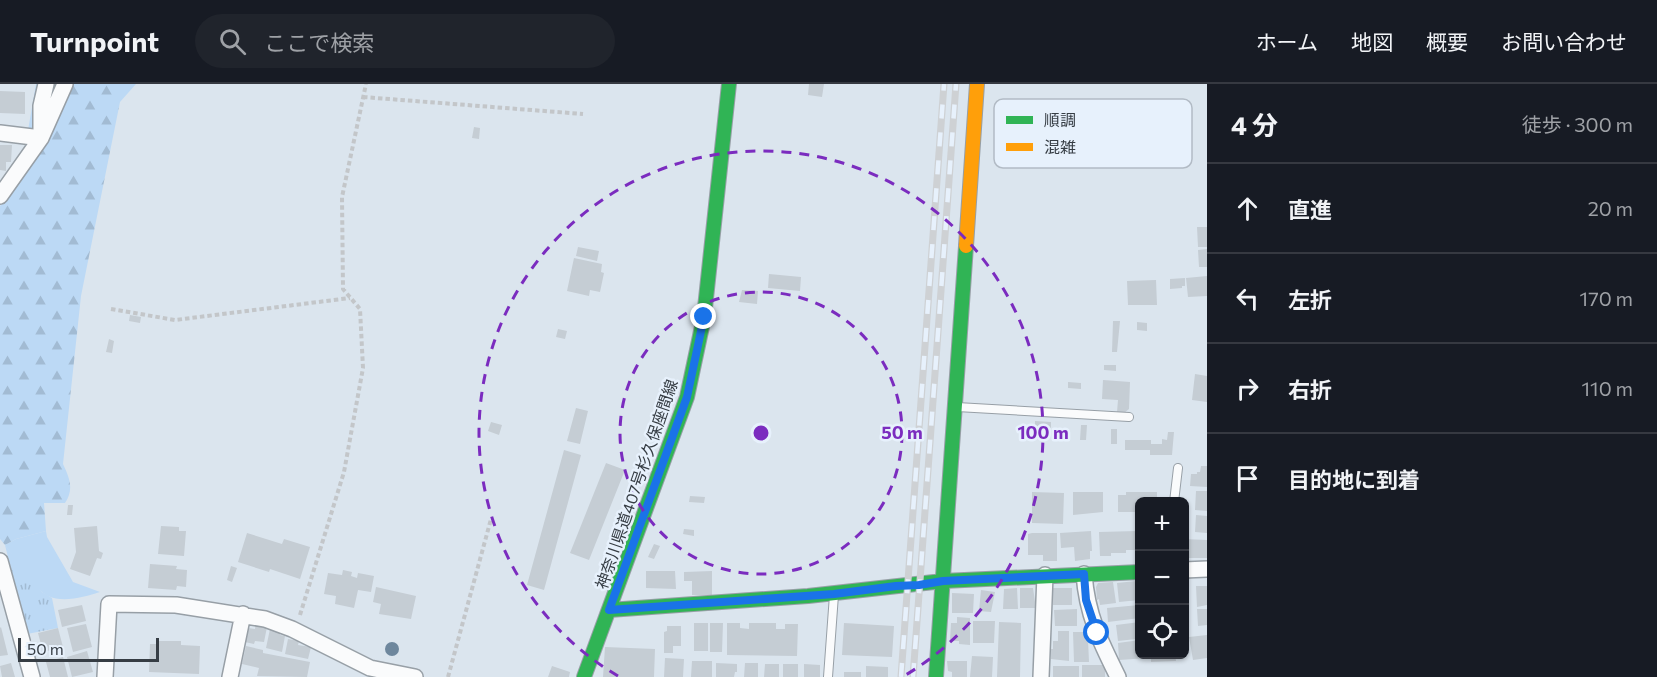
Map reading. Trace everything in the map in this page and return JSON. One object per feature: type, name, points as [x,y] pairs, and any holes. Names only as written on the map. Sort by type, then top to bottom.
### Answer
[{"type":"street","points":[[40,138],[41,106],[46,84]]},
{"type":"street","points":[[0,196],[40,138],[65,84]]},
{"type":"street","name":"神奈川県道407号杉久保座間線","points":[[584,677],[687,397],[704,317],[729,84]]},
{"type":"street","points":[[936,677],[977,84]]},
{"type":"street","points":[[0,133],[40,138]]},
{"type":"street","points":[[0,561],[32,677]]},
{"type":"street","points":[[1189,570],[1207,569]]},
{"type":"street","points":[[609,610],[834,594],[943,581],[1135,572]]},
{"type":"street","points":[[1084,574],[1086,600],[1097,633],[1118,677]]},
{"type":"street","points":[[1041,677],[1045,575]]},
{"type":"street","points":[[105,677],[109,604],[176,606],[266,619],[292,629],[370,668],[415,677]]},
{"type":"street","points":[[230,677],[243,614]]},
{"type":"lane","points":[[955,407],[1129,417]]},
{"type":"lane","points":[[1174,497],[1178,468]]},
{"type":"lane","points":[[828,677],[834,594]]},
{"type":"path","points":[[292,629],[320,553],[344,472],[363,368],[360,309],[343,289],[342,197],[366,84]]},
{"type":"path","points":[[363,97],[583,114]]},
{"type":"path","points":[[111,309],[175,320],[351,298]]},
{"type":"path","points":[[448,677],[491,519]]},
{"type":"green space","points":[[36,84],[136,84],[120,102],[81,296],[63,464],[69,479],[69,493],[65,503],[44,503],[46,531],[16,539],[5,545],[0,539],[0,206],[22,165]]},
{"type":"green space","points":[[46,531],[47,537],[73,582],[100,592],[60,599],[48,596],[37,588],[5,545],[16,539]]},
{"type":"green space","points":[[5,545],[42,592],[52,598],[58,628],[27,634]]},
{"type":"building","points":[[809,84],[824,84],[822,97],[808,95]]},
{"type":"building","points":[[0,91],[25,92],[25,114],[0,113]]},
{"type":"building","points":[[474,127],[480,128],[479,139],[472,138]]},
{"type":"building","points":[[0,145],[12,145],[11,162],[6,162],[6,171],[0,170]]},
{"type":"building","points":[[1197,227],[1207,227],[1207,247],[1198,247]]},
{"type":"building","points":[[578,247],[599,251],[597,261],[576,256]]},
{"type":"building","points":[[1207,249],[1207,267],[1199,267],[1198,250]]},
{"type":"building","points":[[574,258],[602,264],[601,272],[604,273],[600,292],[590,290],[589,296],[567,291]]},
{"type":"building","points":[[769,274],[801,277],[800,291],[768,288]]},
{"type":"building","points":[[1207,276],[1207,296],[1188,297],[1186,278]]},
{"type":"building","points":[[1185,278],[1185,286],[1170,289],[1170,279]]},
{"type":"building","points":[[1156,280],[1157,305],[1128,305],[1127,281]]},
{"type":"building","points":[[742,290],[758,291],[757,304],[739,302]]},
{"type":"building","points":[[130,315],[141,317],[140,323],[129,321]]},
{"type":"building","points":[[1113,321],[1120,321],[1117,352],[1112,352]]},
{"type":"building","points":[[1137,322],[1147,323],[1147,331],[1137,330]]},
{"type":"building","points":[[558,329],[567,331],[565,339],[556,337]]},
{"type":"building","points":[[109,339],[114,341],[112,353],[106,352]]},
{"type":"building","points":[[1104,365],[1116,365],[1116,371],[1104,370]]},
{"type":"building","points":[[1195,374],[1207,376],[1207,402],[1192,400]]},
{"type":"building","points":[[1103,380],[1130,382],[1129,409],[1124,413],[1117,412],[1118,400],[1102,399]]},
{"type":"building","points":[[1068,382],[1081,383],[1081,389],[1068,388]]},
{"type":"building","points":[[576,408],[588,411],[580,444],[567,441]]},
{"type":"building","points":[[1035,421],[1051,422],[1051,428],[1035,427]]},
{"type":"building","points":[[491,422],[502,425],[499,435],[488,431]]},
{"type":"building","points":[[1081,425],[1087,425],[1086,440],[1080,440]]},
{"type":"building","points":[[1111,429],[1117,429],[1117,444],[1111,444]]},
{"type":"building","points":[[1168,432],[1174,432],[1172,455],[1150,455],[1150,450],[1125,450],[1125,440],[1151,440],[1151,444],[1162,444],[1162,439],[1167,440]]},
{"type":"building","points":[[564,450],[581,455],[544,590],[527,585]]},
{"type":"building","points":[[606,463],[625,470],[589,560],[570,553]]},
{"type":"building","points":[[1201,466],[1207,466],[1207,487],[1190,486],[1191,474],[1200,472]]},
{"type":"building","points":[[1196,491],[1207,491],[1207,511],[1195,510]]},
{"type":"building","points":[[1032,492],[1064,493],[1063,524],[1032,523]]},
{"type":"building","points":[[1073,492],[1103,492],[1103,512],[1073,515]]},
{"type":"building","points":[[1126,492],[1157,492],[1157,497],[1135,497],[1135,512],[1118,512],[1118,495],[1126,495]]},
{"type":"building","points":[[690,496],[705,497],[704,503],[689,502]]},
{"type":"building","points":[[68,505],[73,505],[72,515],[67,515]]},
{"type":"building","points":[[1196,515],[1207,516],[1207,533],[1195,532]]},
{"type":"building","points":[[97,526],[99,551],[103,553],[101,559],[97,558],[90,576],[70,569],[76,552],[74,528]]},
{"type":"building","points":[[161,526],[179,527],[179,531],[186,531],[184,556],[158,554]]},
{"type":"building","points":[[684,529],[694,530],[694,536],[683,534]]},
{"type":"building","points":[[1091,531],[1090,559],[1075,561],[1074,547],[1061,548],[1060,533]]},
{"type":"building","points":[[1135,531],[1135,550],[1126,550],[1126,553],[1111,553],[1111,556],[1100,556],[1099,532]]},
{"type":"building","points":[[247,533],[282,544],[284,539],[310,547],[300,579],[238,562]]},
{"type":"building","points":[[1057,533],[1057,561],[1043,561],[1043,555],[1028,555],[1028,534]]},
{"type":"building","points":[[1189,539],[1207,540],[1207,558],[1189,558]]},
{"type":"building","points":[[654,544],[660,546],[654,559],[648,557]]},
{"type":"building","points":[[150,564],[177,566],[176,569],[187,570],[186,587],[177,586],[176,590],[148,588]]},
{"type":"building","points":[[231,566],[237,568],[232,582],[227,580]]},
{"type":"building","points":[[343,570],[352,572],[351,576],[357,578],[358,573],[374,576],[371,592],[358,590],[354,608],[335,604],[336,596],[324,594],[328,573],[342,575]]},
{"type":"building","points":[[646,571],[675,571],[676,589],[646,588]]},
{"type":"building","points":[[712,571],[712,595],[692,595],[692,581],[684,581],[684,572]]},
{"type":"building","points":[[1135,581],[1135,600],[1119,602],[1117,583]]},
{"type":"building","points":[[1113,582],[1116,603],[1100,605],[1099,599],[1097,600],[1098,583]]},
{"type":"building","points":[[1196,586],[1207,586],[1207,605],[1197,607]]},
{"type":"building","points":[[376,587],[416,596],[411,619],[379,614],[381,604],[373,602]]},
{"type":"building","points":[[1017,588],[1018,609],[1003,609],[1004,589]]},
{"type":"building","points":[[1020,588],[1033,588],[1036,608],[1020,608]]},
{"type":"building","points":[[1053,588],[1072,588],[1072,605],[1053,605]]},
{"type":"building","points":[[981,590],[995,592],[991,612],[979,611]]},
{"type":"building","points":[[952,593],[974,594],[973,613],[952,613]]},
{"type":"building","points":[[82,605],[86,621],[62,627],[58,610]]},
{"type":"building","points":[[1135,605],[1135,619],[1108,622],[1107,608]]},
{"type":"building","points":[[1077,609],[1077,626],[1055,626],[1054,610]]},
{"type":"building","points":[[1197,609],[1207,609],[1207,625],[1198,626]]},
{"type":"building","points":[[957,617],[970,618],[970,645],[950,641],[951,623],[957,623]]},
{"type":"building","points":[[973,621],[995,621],[994,643],[973,643]]},
{"type":"building","points":[[256,622],[267,627],[264,642],[255,641],[254,644],[245,642],[248,628],[255,629]]},
{"type":"building","points":[[999,622],[1021,623],[1020,677],[997,677]]},
{"type":"building","points":[[694,623],[708,623],[708,651],[694,651]]},
{"type":"building","points":[[710,623],[723,623],[722,652],[710,652]]},
{"type":"building","points":[[727,623],[740,623],[740,628],[749,629],[749,623],[776,623],[776,629],[785,629],[785,624],[798,624],[797,656],[727,655]]},
{"type":"building","points":[[844,623],[894,626],[892,657],[842,655]]},
{"type":"building","points":[[1135,623],[1135,639],[1118,641],[1116,625]]},
{"type":"building","points":[[86,624],[92,647],[73,652],[67,628]]},
{"type":"building","points":[[667,626],[681,626],[681,646],[673,646],[673,653],[664,653],[664,632],[667,631]]},
{"type":"building","points":[[0,628],[8,655],[0,656]]},
{"type":"building","points":[[58,628],[63,647],[43,652],[38,633]]},
{"type":"building","points":[[270,629],[280,631],[280,635],[285,636],[282,652],[266,648]]},
{"type":"building","points":[[1058,631],[1069,631],[1069,661],[1051,659],[1053,641],[1058,641]]},
{"type":"building","points":[[1073,632],[1085,632],[1085,640],[1088,640],[1089,662],[1074,662]]},
{"type":"building","points":[[1207,635],[1207,658],[1193,660],[1189,637]]},
{"type":"building","points":[[288,639],[299,641],[298,645],[311,647],[308,659],[285,654]]},
{"type":"building","points":[[158,641],[181,641],[181,645],[200,646],[199,674],[149,672],[150,644],[157,644]]},
{"type":"building","points":[[1135,641],[1135,659],[1119,660],[1118,643]]},
{"type":"building","points":[[246,646],[263,650],[263,653],[310,662],[307,677],[257,676],[259,668],[242,664]]},
{"type":"building","points":[[605,647],[655,649],[654,677],[603,677]]},
{"type":"building","points":[[87,651],[93,672],[72,677],[67,657]]},
{"type":"building","points":[[972,656],[993,657],[992,677],[970,677]]},
{"type":"building","points":[[63,657],[68,677],[50,677],[46,662]]},
{"type":"building","points":[[665,658],[684,659],[683,677],[664,677]]},
{"type":"building","points":[[1151,659],[1176,659],[1176,661],[1151,662]]},
{"type":"building","points":[[692,661],[712,661],[712,677],[691,677]]},
{"type":"building","points":[[947,661],[967,661],[967,677],[952,677],[952,672],[948,671]]},
{"type":"building","points":[[11,663],[15,677],[2,677],[0,666]]},
{"type":"building","points":[[716,663],[737,664],[737,672],[734,677],[716,677]]},
{"type":"building","points":[[745,663],[758,663],[758,677],[744,677]]},
{"type":"building","points":[[765,664],[779,664],[779,677],[764,677]]},
{"type":"building","points":[[783,664],[798,664],[798,677],[783,677]]},
{"type":"building","points":[[804,664],[820,665],[820,677],[804,677]]},
{"type":"building","points":[[1082,665],[1103,665],[1105,677],[1082,677]]},
{"type":"building","points":[[552,666],[570,672],[569,677],[548,677]]},
{"type":"building","points":[[866,666],[888,667],[888,677],[866,677]]},
{"type":"building","points":[[1053,666],[1079,666],[1079,677],[1053,677]]},
{"type":"building","points":[[844,672],[861,672],[861,677],[844,677]]},
{"type":"railway","points":[[901,677],[944,84]]},
{"type":"railway","points":[[913,677],[956,84]]},
{"type":"traffic: fast","points":[[584,677],[687,397],[704,317],[729,84]]},
{"type":"traffic: fast","points":[[936,677],[966,246]]},
{"type":"traffic: fast","points":[[609,610],[808,596],[943,581],[1135,572]]},
{"type":"traffic: slow","points":[[966,246],[977,84]]},
{"type":"route","points":[[704,317],[687,397],[609,610],[834,594],[943,581],[1084,574],[1086,600],[1097,633]]}]
